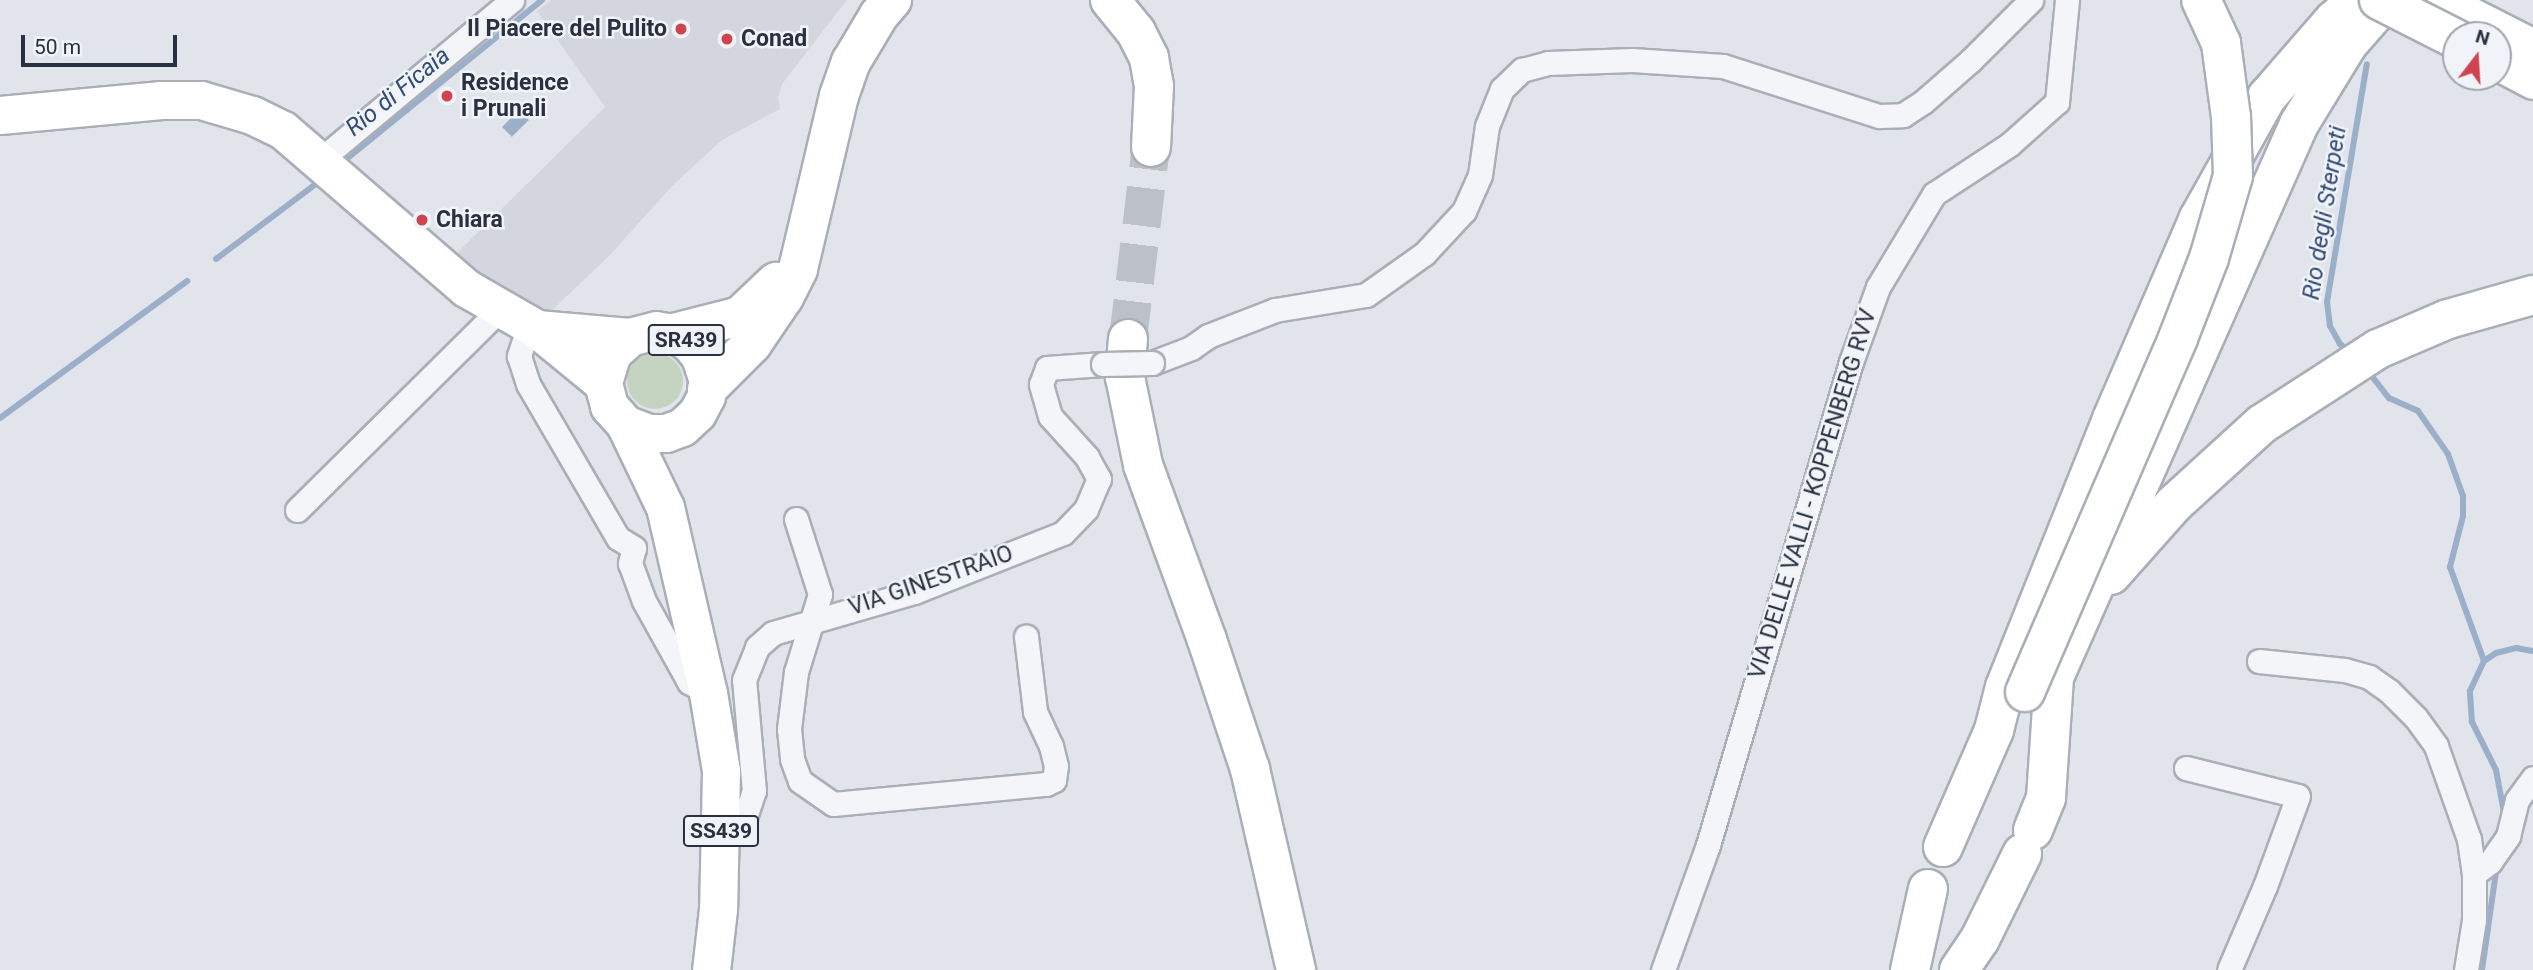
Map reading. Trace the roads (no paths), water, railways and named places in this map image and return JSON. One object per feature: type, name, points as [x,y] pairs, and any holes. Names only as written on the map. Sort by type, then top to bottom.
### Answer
[{"type":"highway","points":[[707,390],[752,344],[784,297],[797,269],[839,96],[851,62],[879,15],[892,0]]},
{"type":"highway","points":[[1110,0],[1136,32],[1149,58],[1154,86],[1151,147]]},
{"type":"highway","points":[[1994,730],[2025,692],[2178,338],[2209,258],[2233,176],[2231,117],[2221,43],[2201,0]]},
{"type":"highway","points":[[1943,847],[1994,730],[2005,687],[2135,367],[2199,218],[2267,97],[2334,20],[2358,0]]},
{"type":"highway","points":[[2379,0],[2442,21]]},
{"type":"highway","points":[[1959,970],[1980,939],[2046,798],[2054,677],[2089,600],[2123,544],[2299,124],[2347,44],[2387,0]]},
{"type":"highway","points":[[2437,0],[2458,21]]},
{"type":"highway","points":[[2512,37],[2533,41]]},
{"type":"highway","points":[[2512,43],[2533,50]]},
{"type":"highway","points":[[2512,69],[2533,80]]},
{"type":"highway","points":[[674,333],[740,317],[774,284],[804,239]]},
{"type":"highway","points":[[2123,544],[2184,495],[2262,424],[2378,349],[2448,319],[2533,295]]},
{"type":"highway","points":[[1128,355],[1125,377],[1143,465],[1207,640],[1250,769],[1296,970]]},
{"type":"highway","points":[[1910,970],[1928,889]]},
{"type":"main road","points":[[0,115],[123,102],[201,100],[228,106],[265,121],[282,130],[320,160],[466,288],[522,321],[604,383],[609,406],[625,424],[640,432],[657,434],[674,430],[689,422]]},
{"type":"main road","name":"SR439","points":[[522,321],[630,337]]},
{"type":"main road","name":"SR439","points":[[604,383],[612,353],[630,337],[647,331],[674,333],[689,342],[700,356],[707,372],[707,390],[701,408],[689,422],[676,453],[669,520]]},
{"type":"main road","name":"SS439","points":[[625,424],[669,520],[708,693],[721,771],[718,909],[711,970]]},
{"type":"street","points":[[320,160],[512,0]]},
{"type":"street","points":[[1128,355],[1191,348],[1208,336],[1275,310],[1366,295],[1424,254],[1464,211],[1480,175],[1487,126],[1502,89],[1522,70],[1548,63],[1632,60],[1723,66],[1879,116],[1903,115],[1933,94],[2031,0]]},
{"type":"street","name":"VIA DELLE VALLI - KOPPENBERG RVV","points":[[1663,970],[1708,845],[1851,362],[1878,287],[1934,194],[2010,144],[2057,102],[2067,0]]},
{"type":"street","points":[[298,510],[522,321]]},
{"type":"street","points":[[522,321],[519,356],[525,377],[618,538],[634,548]]},
{"type":"street","name":"VIA GINESTRAIO","points":[[720,834],[743,824],[754,791],[744,680],[757,647],[774,633],[914,592],[1063,533],[1086,509],[1099,479],[1087,457],[1050,416],[1041,384],[1047,368],[1128,355]]},
{"type":"street","points":[[796,519],[820,594],[796,672],[790,739],[800,781],[833,804],[1046,784],[1054,780],[1056,766],[1051,746],[1035,711],[1026,636]]},
{"type":"street","points":[[669,520],[634,548],[629,563],[644,601],[690,682],[708,693]]},
{"type":"street","points":[[2259,661],[2345,670],[2369,677],[2407,709],[2436,746],[2469,839],[2474,874],[2474,920],[2466,970]]},
{"type":"street","points":[[2186,768],[2298,796],[2265,886],[2229,970]]},
{"type":"street","points":[[2474,874],[2490,863],[2503,842],[2517,800],[2533,778]]},
{"type":"water","points":[[519,110],[529,120],[512,137],[502,127]]},
{"type":"waterway","name":"Rio di Ficaia","points":[[344,161],[542,0]]},
{"type":"waterway","name":"Rio degli Sterpeti","points":[[2350,352],[2340,344],[2330,326],[2327,302],[2367,64]]},
{"type":"waterway","name":"Rio di Ficaia","points":[[216,259],[320,181]]},
{"type":"waterway","name":"Rio di Ficaia","points":[[0,418],[187,281]]},
{"type":"waterway","name":"Rio degli Sterpeti","points":[[2367,370],[2389,398],[2418,411],[2448,454],[2463,496],[2463,516],[2450,567],[2484,661]]},
{"type":"waterway","name":"Rio degli Sterpeti","points":[[2504,813],[2496,770],[2472,722],[2470,691],[2484,661],[2496,653],[2516,648],[2533,651]]},
{"type":"waterway","name":"Rio degli Sterpeti","points":[[2482,970],[2497,865]]},
{"type":"tunnel","points":[[1128,339],[1151,147]]},
{"type":"place","name":"Il Piacere del Pulito","points":[[681,29]]},
{"type":"place","name":"Conad","points":[[727,39]]},
{"type":"place","name":"Residence i Prunali","points":[[447,96]]},
{"type":"place","name":"Chiara","points":[[422,220]]}]
